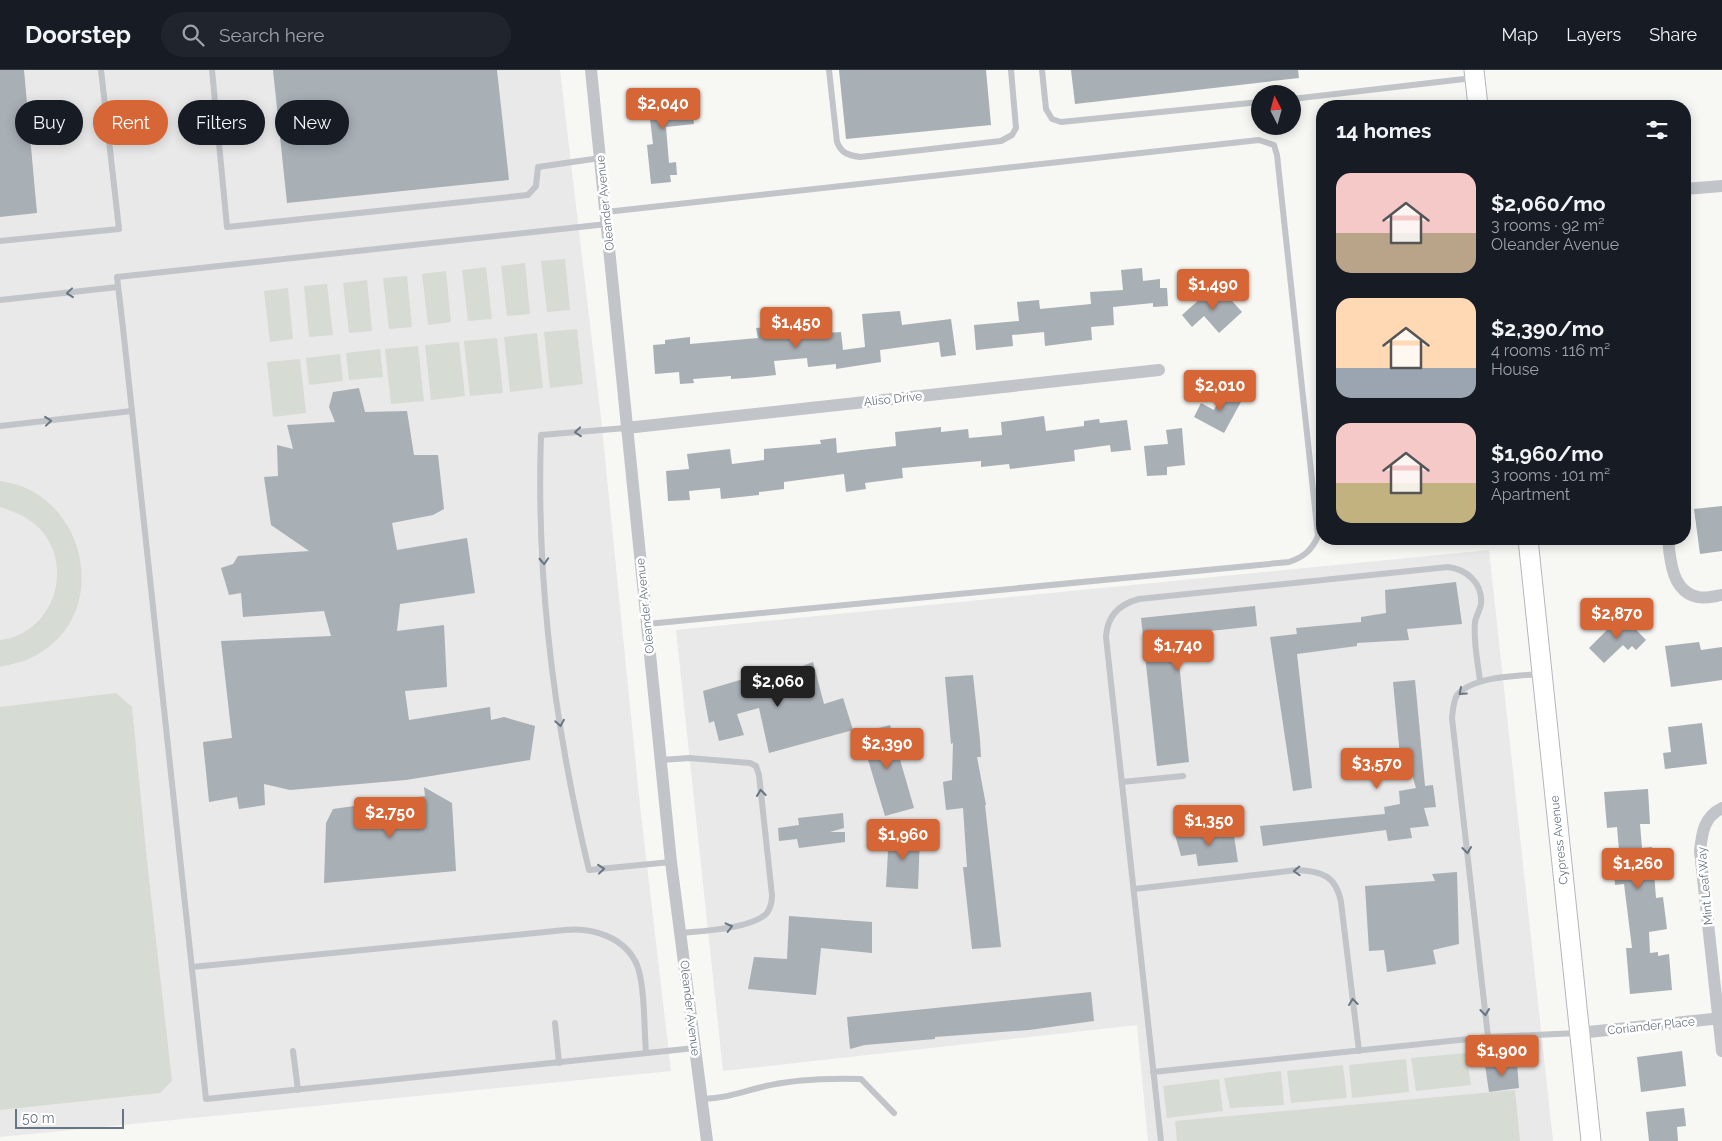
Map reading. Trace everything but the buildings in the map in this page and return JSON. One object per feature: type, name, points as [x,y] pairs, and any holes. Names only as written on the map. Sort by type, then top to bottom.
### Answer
[{"type":"street","name":"Oleander Avenue","points":[[591,70],[671,862],[707,1141]]},
{"type":"street","points":[[1474,74],[1477,100]]},
{"type":"street","points":[[1691,189],[1722,186]]},
{"type":"street","name":"Aliso Drive","points":[[626,428],[1159,370]]},
{"type":"street","name":"Cypress Avenue","points":[[1529,545],[1591,1141]]},
{"type":"street","points":[[1669,545],[1670,562],[1675,578],[1682,589],[1698,597],[1722,595]]},
{"type":"street","name":"Mint Leaf Way","points":[[1717,811],[1704,825],[1700,851],[1720,1019],[1722,1051]]},
{"type":"street","name":"Coriander Place","points":[[1579,1033],[1720,1019]]},
{"type":"lane","points":[[0,241],[119,228],[101,70]]},
{"type":"lane","points":[[212,70],[227,227],[528,196],[536,186],[538,167],[600,158]]},
{"type":"lane","points":[[829,70],[837,142],[841,150],[847,155],[860,157],[1001,141],[1012,135],[1016,128],[1011,70]]},
{"type":"lane","points":[[1042,70],[1046,109],[1052,119],[1061,122],[1251,103]]},
{"type":"lane","points":[[1301,98],[1474,74]]},
{"type":"lane","points":[[695,1048],[206,1099],[117,277],[1249,141],[1267,141],[1274,145],[1277,155],[1316,517]]},
{"type":"lane","points":[[0,300],[118,288]]},
{"type":"lane","points":[[0,426],[132,411]]},
{"type":"lane","points":[[626,428],[541,436],[542,535],[552,666],[569,778],[589,870],[671,862]]},
{"type":"lane","points":[[647,624],[1289,562],[1309,552],[1316,540]]},
{"type":"lane","points":[[1161,1141],[1107,628],[1114,613],[1121,606],[1139,599],[1458,568],[1467,573],[1476,582],[1480,593],[1481,604],[1475,622],[1480,681]]},
{"type":"lane","points":[[1488,1037],[1452,718],[1456,696],[1465,688],[1480,681],[1542,673]]},
{"type":"lane","points":[[661,760],[689,758],[750,763],[756,766],[759,774],[772,895],[771,905],[762,917],[747,922],[722,929],[680,933]]},
{"type":"lane","points":[[1122,782],[1184,776]]},
{"type":"lane","points":[[1134,889],[1297,870],[1316,872],[1334,882],[1339,889],[1341,902],[1358,1050]]},
{"type":"lane","points":[[192,968],[582,928],[594,930],[621,945],[637,966],[646,1054]]},
{"type":"lane","points":[[555,1023],[559,1063]]},
{"type":"lane","points":[[1153,1072],[1488,1037],[1579,1033]]},
{"type":"lane","points":[[293,1051],[298,1090]]},
{"type":"lane","points":[[702,1100],[724,1098],[759,1088],[821,1078],[860,1079],[894,1112]]},
{"type":"shaded area","points":[[0,70],[560,70],[601,418],[640,806],[671,1071],[0,1137]]},
{"type":"shaded area","points":[[565,259],[570,310],[547,312],[541,261]]},
{"type":"shaded area","points":[[525,263],[530,314],[507,316],[501,266]]},
{"type":"shaded area","points":[[486,267],[492,319],[468,321],[462,270]]},
{"type":"shaded area","points":[[446,271],[451,322],[428,325],[422,274]]},
{"type":"shaded area","points":[[407,276],[412,327],[389,329],[383,278]]},
{"type":"shaded area","points":[[367,280],[372,331],[349,333],[343,283]]},
{"type":"shaded area","points":[[327,284],[333,335],[309,337],[304,286]]},
{"type":"shaded area","points":[[288,288],[293,339],[270,342],[264,291]]},
{"type":"shaded area","points":[[577,329],[583,384],[550,388],[544,332]]},
{"type":"shaded area","points":[[537,333],[543,388],[510,392],[504,337]]},
{"type":"shaded area","points":[[497,338],[503,393],[470,396],[464,341]]},
{"type":"shaded area","points":[[459,342],[465,396],[431,400],[425,345]]},
{"type":"shaded area","points":[[418,346],[424,401],[391,404],[385,349]]},
{"type":"shaded area","points":[[380,349],[383,377],[349,380],[346,353]]},
{"type":"shaded area","points":[[340,354],[343,381],[309,385],[306,358]]},
{"type":"shaded area","points":[[300,359],[306,413],[273,417],[267,362]]},
{"type":"shaded area","points":[[0,481],[29,489],[52,506],[69,528],[79,554],[82,582],[76,609],[63,633],[35,656],[0,667],[0,640],[18,635],[33,626],[45,613],[53,597],[57,580],[56,562],[51,545],[40,529],[26,518],[0,507]]},
{"type":"shaded area","points":[[1489,550],[1553,1141],[1148,1141],[1137,1025],[723,1071],[676,630]]},
{"type":"shaded area","points":[[116,693],[132,707],[172,1081],[160,1093],[0,1110],[0,707]]},
{"type":"shaded area","points":[[1466,1053],[1471,1085],[1416,1091],[1411,1058]]},
{"type":"shaded area","points":[[1406,1059],[1409,1092],[1352,1098],[1349,1065]]},
{"type":"shaded area","points":[[1343,1065],[1347,1098],[1291,1103],[1287,1071]]},
{"type":"shaded area","points":[[1281,1071],[1284,1105],[1230,1108],[1224,1078]]},
{"type":"shaded area","points":[[1219,1079],[1223,1111],[1167,1118],[1163,1086]]},
{"type":"shaded area","points":[[1515,1090],[1520,1141],[1177,1141],[1175,1121]]}]
